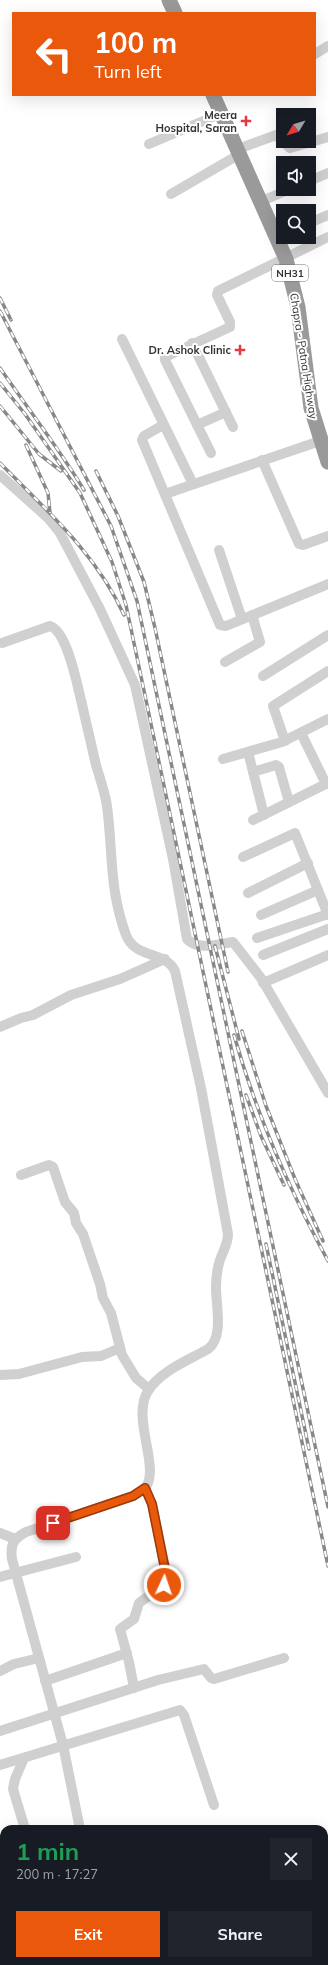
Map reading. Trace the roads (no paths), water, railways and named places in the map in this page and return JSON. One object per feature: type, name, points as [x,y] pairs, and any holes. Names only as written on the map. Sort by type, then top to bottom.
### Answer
[{"type":"highway","points":[[169,0],[175,12]]},
{"type":"highway","name":"Chapra - Patna Highway","points":[[214,96],[262,201],[276,227]]},
{"type":"highway","name":"Chapra - Patna Highway","points":[[282,244],[298,306],[311,408],[323,441],[328,462]]},
{"type":"street","points":[[316,53],[328,46]]},
{"type":"street","points":[[149,144],[222,113]]},
{"type":"street","points":[[171,194],[239,152],[276,135],[290,148],[328,137]]},
{"type":"street","points":[[316,178],[328,173]]},
{"type":"street","points":[[262,201],[276,195]]},
{"type":"street","points":[[316,220],[328,215]]},
{"type":"street","points":[[211,453],[165,358],[167,355],[230,326],[230,322],[217,295],[218,291],[286,259],[328,237]]},
{"type":"street","points":[[122,339],[193,484]]},
{"type":"street","points":[[192,343],[233,427]]},
{"type":"street","points":[[197,425],[226,412]]},
{"type":"street","points":[[163,425],[144,436],[142,440],[218,622],[224,626],[328,584]]},
{"type":"street","points":[[165,494],[262,460],[323,441]]},
{"type":"street","points":[[262,460],[299,544],[303,545],[328,536]]},
{"type":"street","points":[[0,475],[48,518],[60,532],[128,666],[135,685],[172,852],[187,940],[192,944],[204,946],[233,942],[263,983],[328,1094]]},
{"type":"street","points":[[219,550],[242,619]]},
{"type":"street","points":[[225,662],[260,642],[252,615]]},
{"type":"street","points":[[2,643],[47,627],[55,629],[60,636],[77,679],[107,806],[110,862],[115,898],[126,936],[132,944],[143,952],[165,959],[172,964],[176,974],[214,1152],[228,1240],[217,1273],[217,1325],[215,1343],[208,1349],[164,1376],[149,1389],[144,1401],[143,1410],[149,1471],[149,1480],[145,1488],[133,1496],[26,1532],[15,1539],[11,1551],[63,1745],[79,1825]]},
{"type":"street","points":[[263,676],[328,635]]},
{"type":"street","points":[[284,741],[273,706],[328,671]]},
{"type":"street","points":[[223,759],[284,741],[328,718]]},
{"type":"street","points":[[253,820],[327,783],[301,733]]},
{"type":"street","points":[[248,752],[264,815]]},
{"type":"street","points":[[253,772],[278,766],[281,770],[288,802]]},
{"type":"street","points":[[243,857],[294,833],[297,836],[328,914],[257,938]]},
{"type":"street","points":[[248,893],[308,863]]},
{"type":"street","points":[[261,915],[318,890]]},
{"type":"street","points":[[263,955],[328,929]]},
{"type":"street","points":[[263,983],[328,954]]},
{"type":"street","points":[[0,1027],[21,1018],[33,1015],[71,995],[120,978],[165,959]]},
{"type":"street","points":[[21,1175],[49,1165],[53,1167],[65,1202],[74,1213],[76,1223],[83,1234],[100,1284],[103,1298],[111,1313],[120,1348],[136,1378],[149,1389]]},
{"type":"street","points":[[0,1376],[19,1374],[82,1357],[101,1356],[120,1348]]},
{"type":"street","points":[[134,1688],[127,1653],[120,1629],[134,1619],[140,1602],[162,1587],[167,1581],[152,1504],[145,1488]]},
{"type":"street","points":[[0,1533],[15,1539]]},
{"type":"street","points":[[0,1577],[76,1558]]},
{"type":"street","points":[[45,1681],[127,1653]]},
{"type":"street","points":[[0,1671],[14,1664],[39,1658]]},
{"type":"street","points":[[0,1731],[134,1688],[204,1669],[211,1678],[214,1679],[284,1658]]},
{"type":"street","points":[[0,1765],[176,1710],[182,1710],[214,1805]]},
{"type":"street","points":[[24,1758],[15,1779],[13,1789],[24,1825]]},
{"type":"railway","points":[[0,298],[11,320]]},
{"type":"railway","points":[[0,311],[111,526],[137,601],[328,1507]]},
{"type":"railway","points":[[0,368],[84,490]]},
{"type":"railway","points":[[0,383],[25,414],[80,493],[112,562],[126,605],[328,1566]]},
{"type":"railway","points":[[0,406],[39,454],[61,471]]},
{"type":"railway","points":[[26,445],[48,493],[50,513]]},
{"type":"railway","points":[[0,463],[53,516],[85,552],[113,593],[124,615]]},
{"type":"railway","points":[[96,471],[118,516],[144,582],[228,972]]},
{"type":"railway","points":[[215,946],[239,1039]]},
{"type":"railway","points":[[242,1031],[266,1106],[295,1179],[323,1241]]},
{"type":"railway","points":[[234,1035],[252,1093],[263,1122],[300,1206],[328,1261]]},
{"type":"railway","points":[[246,1095],[261,1136],[284,1185]]},
{"type":"railway","points":[[266,1244],[309,1449]]},
{"type":"place","name":"Meera Hospital, Saran","points":[[246,121]]},
{"type":"place","name":"Dr. Ashok Clinic","points":[[240,350]]}]
